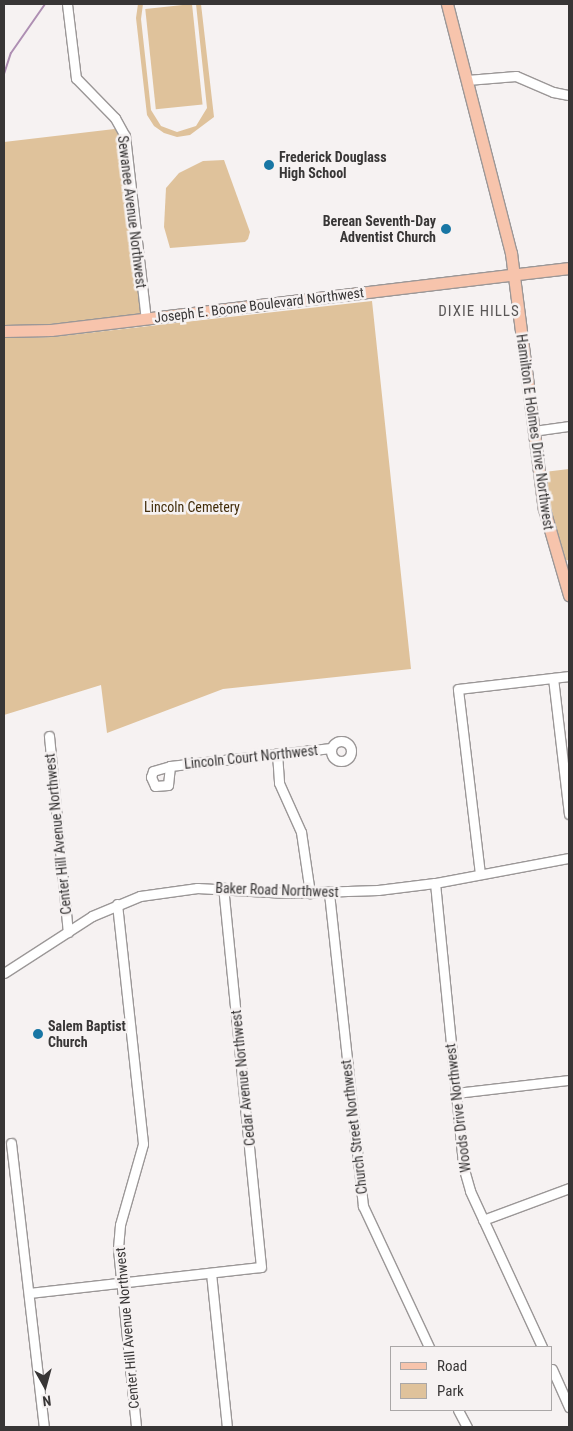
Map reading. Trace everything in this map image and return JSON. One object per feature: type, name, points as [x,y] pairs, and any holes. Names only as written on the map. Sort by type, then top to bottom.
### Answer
[{"type":"main road","name":"Hamilton E Holmes Drive Northwest","points":[[447,4],[511,253],[533,431],[550,536],[569,595]]},
{"type":"main road","points":[[511,253],[523,266],[538,272],[524,284],[518,298],[507,285],[488,278],[504,267],[511,253]]},
{"type":"main road","name":"Joseph E. Boone Boulevard Northwest","points":[[4,331],[51,330],[569,268]]},
{"type":"street","name":"Sewanee Avenue Northwest","points":[[67,4],[76,78],[115,118],[125,136],[146,319]]},
{"type":"street","points":[[467,80],[516,76],[553,92],[569,95]]},
{"type":"street","points":[[533,431],[569,426]]},
{"type":"street","points":[[480,874],[458,688],[569,676]]},
{"type":"street","points":[[553,678],[569,814]]},
{"type":"street","name":"Center Hill Avenue Northwest","points":[[49,736],[68,932]]},
{"type":"street","name":"Lincoln Court Northwest","points":[[170,766],[331,748]]},
{"type":"street","points":[[277,753],[279,783],[301,832],[310,893]]},
{"type":"street","name":"Baker Road Northwest","points":[[4,973],[68,932],[117,904],[169,891],[223,888],[329,893],[436,883],[569,858]]},
{"type":"street","name":"Woods Drive Northwest","points":[[436,883],[463,1166],[483,1220],[542,1346]]},
{"type":"street","name":"Cedar Avenue Northwest","points":[[211,1273],[261,1268],[223,888]]},
{"type":"street","name":"Church Street Northwest","points":[[329,893],[363,1206],[429,1346]]},
{"type":"street","name":"Center Hill Avenue Northwest","points":[[117,904],[143,1144],[120,1225],[120,1283],[136,1427]]},
{"type":"street","points":[[456,1093],[569,1080]]},
{"type":"street","points":[[10,1143],[44,1427]]},
{"type":"street","points":[[483,1220],[569,1188]]},
{"type":"street","points":[[29,1293],[211,1273],[227,1427]]},
{"type":"street","points":[[553,1371],[569,1407]]},
{"type":"street","points":[[459,1411],[467,1427]]},
{"type":"green space","points":[[138,4],[143,4],[141,19],[151,110],[161,126],[177,132],[196,126],[207,108],[196,4],[201,4],[214,117],[190,135],[177,137],[164,133],[154,126],[147,115],[136,18]]},
{"type":"green space","points":[[192,4],[203,104],[156,109],[145,9]]},
{"type":"green space","name":"Lincoln Cemetery","points":[[123,128],[143,315],[20,327],[17,338],[52,337],[372,301],[411,669],[223,689],[107,733],[101,685],[4,715],[4,142]]},
{"type":"green space","points":[[224,160],[250,232],[248,239],[245,242],[170,248],[164,227],[166,188],[179,173],[203,161]]},
{"type":"green space","points":[[569,469],[569,560],[561,561],[536,473]]},
{"type":"waterway","points":[[4,74],[11,53],[45,4]]},
{"type":"place","name":"Frederick Douglass High School","points":[[269,165]]},
{"type":"place","name":"Berean Seventh-Day Adventist Church","points":[[446,229]]},
{"type":"place","name":"Salem Baptist Church","points":[[38,1034]]},
{"type":"district","name":"DIXIE HILLS","points":[[479,312]]}]
